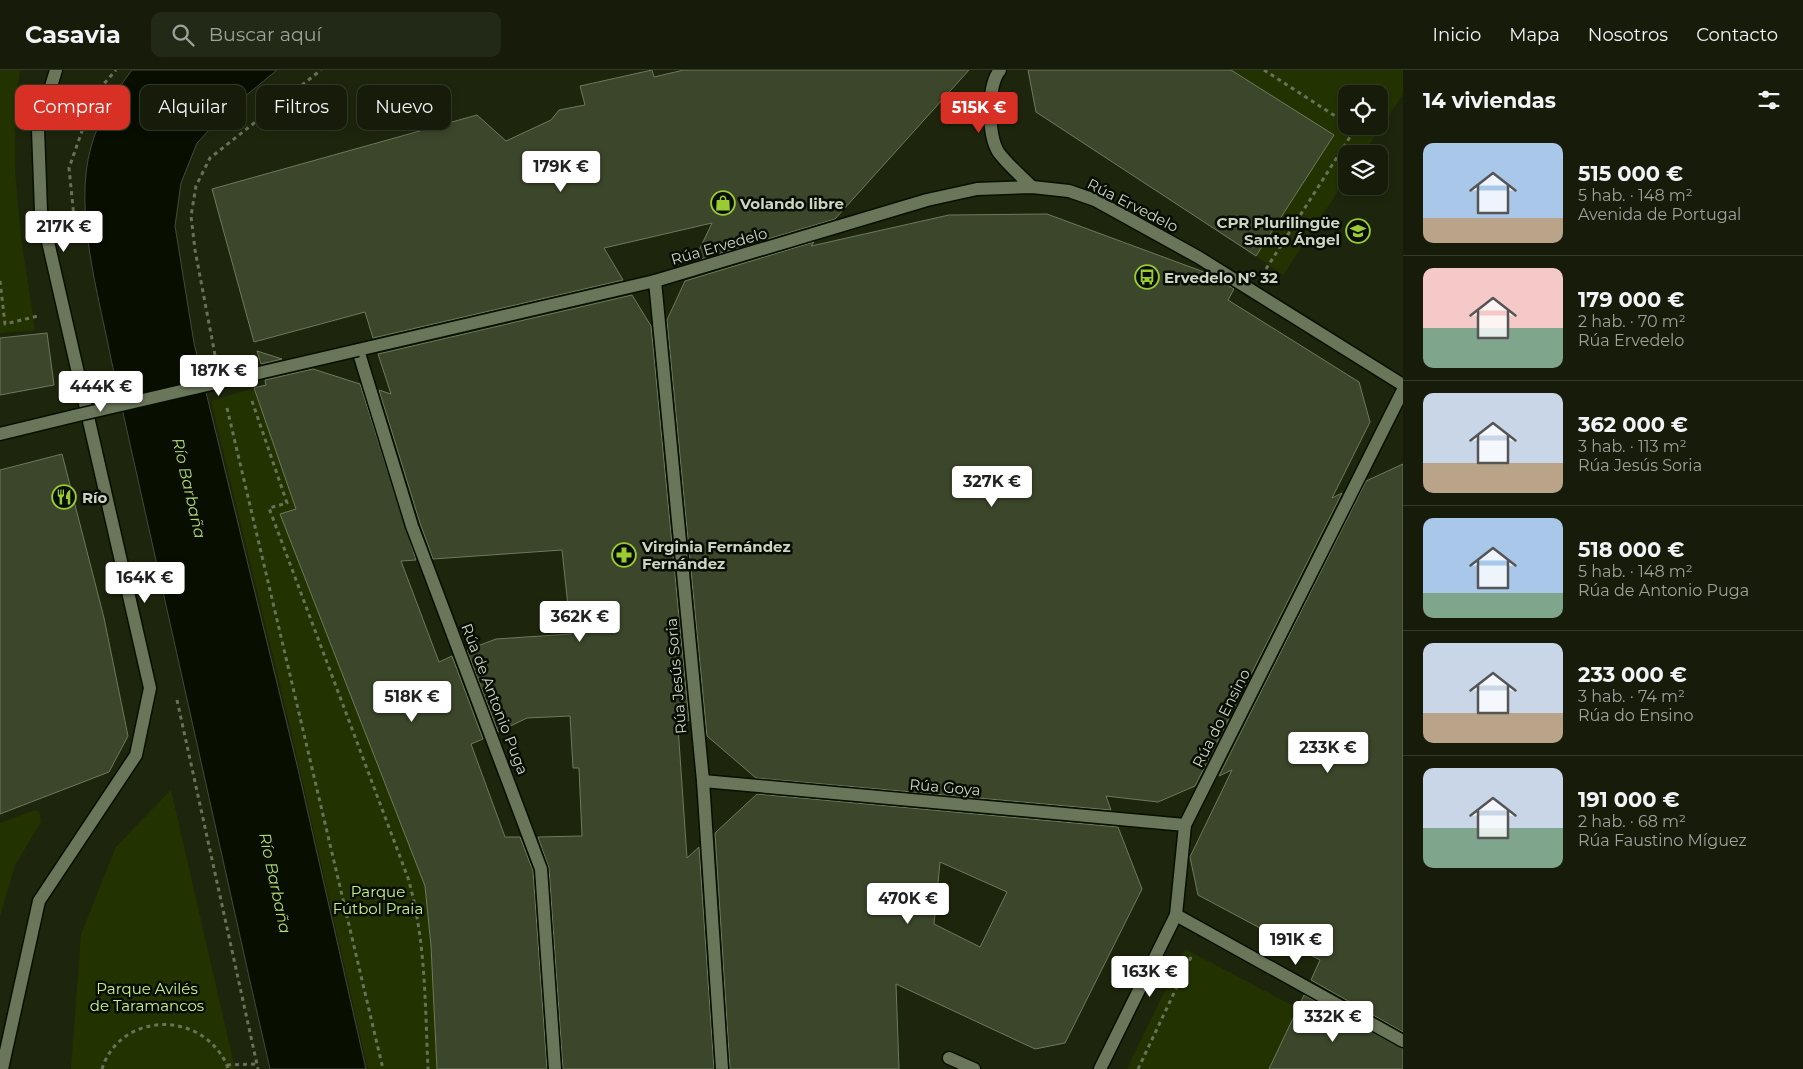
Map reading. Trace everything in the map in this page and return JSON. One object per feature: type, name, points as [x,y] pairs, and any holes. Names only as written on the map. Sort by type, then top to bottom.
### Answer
[{"type":"street","points":[[2,1069],[39,902],[136,755],[150,688],[40,211],[38,128],[56,70]]},
{"type":"street","points":[[1000,70],[994,77],[990,121],[998,152],[1032,187]]},
{"type":"street","name":"Rúa Ervedelo","points":[[0,434],[655,281],[927,200],[977,189],[1032,187],[1069,191],[1095,200],[1198,257],[1403,385]]},
{"type":"street","name":"Rúa Jesús Soria","points":[[655,281],[703,781],[722,1069]]},
{"type":"street","name":"Rúa de Antonio Puga","points":[[358,350],[412,526],[541,869],[555,1069]]},
{"type":"street","name":"Rúa do Ensino","points":[[1100,1069],[1176,915],[1185,826],[1403,390]]},
{"type":"street","name":"Rúa Goya","points":[[703,781],[1185,826]]},
{"type":"street","points":[[1176,915],[1203,932],[1403,1040]]},
{"type":"street","points":[[949,1058],[974,1069]]},
{"type":"path","points":[[215,356],[195,250],[191,216],[196,186],[210,158],[321,70]]},
{"type":"path","points":[[1264,70],[1338,118]]},
{"type":"path","points":[[1252,291],[1351,135]]},
{"type":"path","points":[[0,281],[5,324],[64,310]]},
{"type":"path","points":[[243,377],[287,502],[269,508],[415,901],[423,950],[428,1069]]},
{"type":"path","points":[[226,404],[383,1069]]},
{"type":"path","points":[[1138,1069],[1203,932]]},
{"type":"path","points":[[102,1069],[105,1060],[118,1042],[136,1029],[158,1023],[180,1025],[200,1033],[216,1047],[227,1067],[257,1064]]},
{"type":"green space","points":[[0,70],[20,70],[18,85],[15,85],[15,171],[21,238],[35,330],[0,333]]},
{"type":"green space","points":[[1231,70],[1403,70],[1403,94],[1388,116],[1388,85],[1338,85],[1338,135],[1376,135],[1369,145],[1338,145],[1338,191],[1283,275],[1256,256],[1334,135]]},
{"type":"green space","name":"Parque Fútbol Praia","points":[[254,388],[296,509],[280,514],[425,886],[431,946],[437,1069],[368,1069],[290,726],[211,401]]},
{"type":"green space","name":"Parque Avilés de Taramancos","points":[[171,790],[235,1069],[71,1069],[81,935],[116,847]]},
{"type":"green space","points":[[35,810],[39,812],[41,822],[15,865],[0,916],[0,823]]},
{"type":"green space","points":[[1185,949],[1297,1008],[1269,1069],[1127,1069]]},
{"type":"water","name":"Río Barbaña","points":[[132,70],[277,70],[259,85],[256,85],[256,87],[246,96],[246,85],[140,85],[140,130],[209,130],[197,143],[181,183],[175,226],[194,343],[298,769],[366,1069],[270,1069],[111,359],[90,253],[86,225],[86,172],[97,130],[130,130],[130,85],[121,85]]},
{"type":"building","points":[[652,70],[654,77],[684,70],[969,70],[835,219],[694,261],[712,223],[604,248],[623,280],[373,338],[365,312],[254,342],[212,189],[423,130],[451,130],[451,122],[477,115],[506,141],[551,120],[559,110],[585,105],[580,86]]},
{"type":"building","points":[[1028,70],[1231,70],[1334,135],[1256,256],[1036,112]]},
{"type":"building","points":[[1047,214],[1212,275],[1234,289],[1228,300],[1359,382],[1370,422],[1332,498],[1342,493],[1195,786],[1158,802],[1106,796],[1111,810],[756,778],[707,736],[667,320],[685,281],[814,242],[811,246],[949,215]]},
{"type":"building","points":[[632,295],[651,326],[689,721],[677,712],[687,858],[699,847],[714,1069],[563,1069],[549,868],[538,837],[582,836],[579,768],[573,768],[570,716],[527,718],[498,732],[467,650],[496,639],[571,634],[562,550],[433,559],[379,390],[391,394],[378,354]]},
{"type":"building","points":[[47,333],[54,385],[0,395],[0,338]]},
{"type":"building","points":[[257,351],[282,359],[261,364]]},
{"type":"building","points":[[313,369],[360,384],[416,560],[401,561],[439,662],[452,656],[483,739],[471,744],[505,837],[520,837],[533,871],[547,1069],[437,1069],[431,946],[425,886],[280,514],[296,509],[254,388],[266,385],[265,380]]},
{"type":"building","points":[[62,454],[104,618],[128,736],[109,772],[0,814],[0,470]]},
{"type":"building","points":[[1403,464],[1403,1032],[1311,980],[1320,960],[1198,895],[1190,857],[1232,770],[1219,776],[1366,481]]},
{"type":"building","points":[[757,794],[1118,827],[1142,889],[1065,1043],[1035,1049],[896,984],[899,1069],[730,1069],[715,833]],"holes":[[[940,862],[1007,892],[980,947],[934,924]]]},
{"type":"building","points":[[1304,995],[1403,1049],[1403,1069],[1269,1069]]},
{"type":"place","name":"Volando libre","points":[[723,203]]},
{"type":"place","name":"CPR Plurilingüe Santo Ángel","points":[[1358,231]]},
{"type":"place","name":"Ervedelo Nº 32","points":[[1147,277]]},
{"type":"place","name":"Río","points":[[64,497]]},
{"type":"place","name":"Virginia Fernández Fernández","points":[[624,555]]}]
